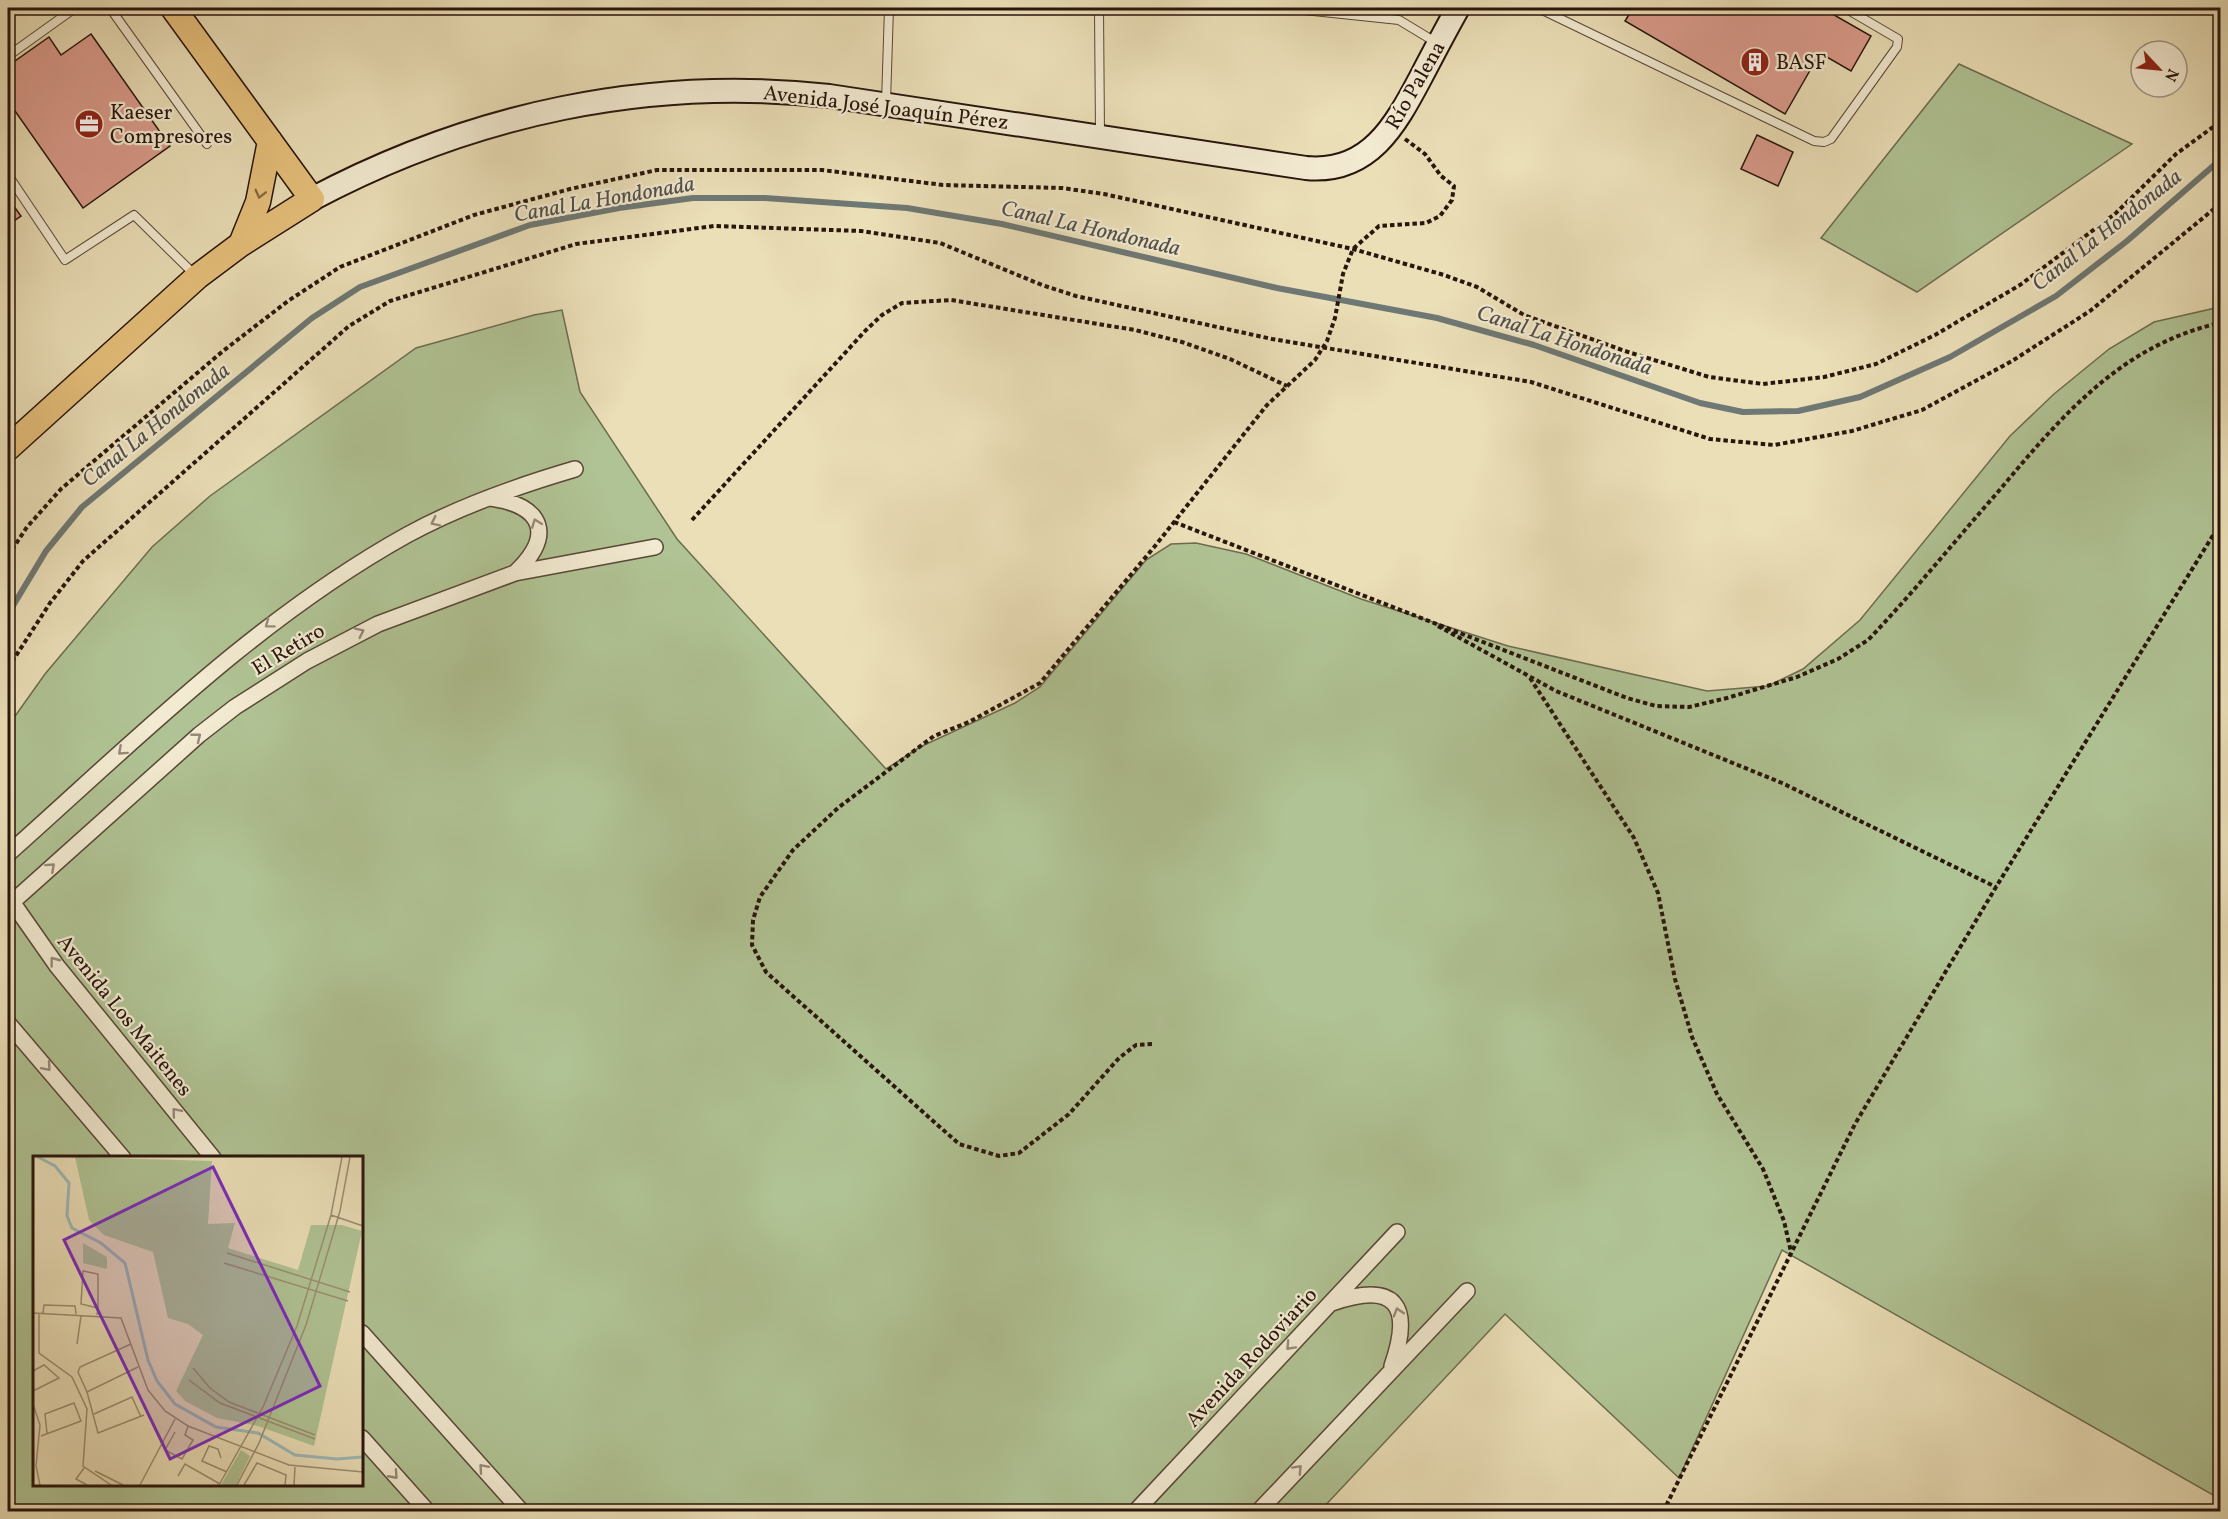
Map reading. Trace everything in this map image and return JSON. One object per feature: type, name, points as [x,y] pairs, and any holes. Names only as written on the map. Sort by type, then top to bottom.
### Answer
[{"type":"main road","points":[[173,8],[312,199]]},
{"type":"main road","name":"Río Palena","points":[[1363,155],[1391,129],[1458,8]]},
{"type":"main road","name":"Avenida José Joaquín Pérez","points":[[8,448],[197,277],[241,244],[312,199],[420,148],[496,123],[575,104],[659,93],[735,90],[800,93],[1316,169],[1337,167],[1363,155]]},
{"type":"main road","points":[[241,244],[258,202],[270,141]]},
{"type":"street","name":"El Retiro","points":[[8,854],[219,665],[293,607],[408,534],[488,498],[575,469]]},
{"type":"street","points":[[488,498],[522,506],[536,517],[539,525],[539,538],[534,550],[515,573]]},
{"type":"street","name":"El Retiro","points":[[9,902],[198,735],[272,681],[378,624],[515,573],[655,547]]},
{"type":"street","name":"Avenida Los Maitenes","points":[[9,902],[102,1022],[211,1156]]},
{"type":"street","points":[[8,1023],[121,1156]]},
{"type":"street","name":"Avenida Rodoviario","points":[[1135,1512],[1397,1232]]},
{"type":"street","points":[[1258,1512],[1391,1369],[1467,1292]]},
{"type":"street","points":[[1330,1304],[1370,1295],[1386,1297],[1396,1304],[1400,1311],[1400,1333],[1391,1369]]},
{"type":"street","points":[[363,1334],[522,1512]]},
{"type":"street","points":[[363,1350],[382,1357]]},
{"type":"street","points":[[363,1439],[428,1512]]},
{"type":"lane","points":[[8,56],[75,8]]},
{"type":"lane","points":[[886,104],[889,8]]},
{"type":"lane","points":[[1100,8],[1100,137]]},
{"type":"lane","points":[[1285,8],[1399,20],[1438,44]]},
{"type":"lane","points":[[1538,8],[1814,141],[1824,142],[1831,139],[1897,47],[1898,39],[1845,8]]},
{"type":"lane","points":[[113,9],[207,144]]},
{"type":"lane","points":[[8,175],[65,260],[134,215],[197,277]]},
{"type":"path","points":[[8,556],[27,527],[61,489],[223,351],[288,300],[340,267],[474,215],[570,189],[657,170],[822,170],[943,185],[1062,188],[1353,249],[1444,275],[1477,287],[1524,315],[1625,351],[1709,377],[1763,384],[1824,376],[1876,364],[1935,335],[2020,285],[2116,213],[2176,154],[2220,122]]},
{"type":"path","points":[[1152,1044],[1136,1045],[1119,1058],[1069,1114],[1019,1153],[999,1156],[978,1150],[959,1144],[766,972],[752,945],[753,920],[760,897],[793,850],[838,807],[934,736],[969,722],[1040,683],[1174,522],[1240,436],[1315,360],[1323,348],[1335,318],[1343,274],[1353,249],[1379,226],[1426,223],[1440,216],[1452,200],[1454,186],[1441,176],[1425,154],[1391,129]]},
{"type":"path","points":[[8,668],[50,603],[83,561],[349,326],[390,301],[576,243],[714,226],[861,231],[940,243],[1042,285],[1076,296],[1272,339],[1531,382],[1710,439],[1774,446],[1852,431],[1932,404],[2012,361],[2090,311],[2220,204]]},
{"type":"path","points":[[692,520],[866,330],[882,315],[903,303],[951,300],[1135,330],[1182,342],[1230,359],[1287,386]]},
{"type":"path","points":[[1174,522],[1628,698],[1656,706],[1689,707],[1797,677],[1838,659],[1868,640],[2046,435],[2109,374],[2149,349],[2181,334],[2220,323]]},
{"type":"path","points":[[1663,1512],[1856,1124],[1996,887],[2220,524]]},
{"type":"path","points":[[1429,621],[1530,678],[1632,724],[1782,783],[1996,887]]},
{"type":"path","points":[[1530,678],[1634,838],[1647,865],[1665,921],[1675,979],[1692,1037],[1717,1094],[1763,1169],[1784,1221],[1791,1252]]},
{"type":"green space","points":[[1959,64],[2132,144],[1917,292],[1821,238]]},
{"type":"green space","points":[[2220,307],[2220,1499],[1782,1250],[1679,1478],[1505,1314],[1320,1511],[8,1512],[8,726],[45,674],[152,547],[210,496],[416,348],[534,315],[562,310],[580,392],[677,539],[886,769],[920,747],[1015,703],[1040,687],[1146,560],[1171,544],[1196,543],[1246,554],[1361,599],[1508,646],[1707,691],[1768,686],[1803,669],[1860,620],[2010,436],[2054,394],[2109,349],[2154,322]]},
{"type":"building","name":"BASF","points":[[1633,8],[1822,8],[1871,36],[1851,71],[1820,53],[1785,114],[1625,21]]},
{"type":"building","name":"Kaeser Compresores","points":[[91,34],[170,146],[83,208],[8,101],[8,66],[49,37],[61,55]]},
{"type":"building","points":[[1757,135],[1793,152],[1778,186],[1741,169]]},
{"type":"building","points":[[8,198],[21,216],[8,225]]},
{"type":"waterway","name":"Canal La Hondonada","points":[[8,614],[46,551],[82,507],[312,318],[360,287],[530,225],[619,208],[693,198],[765,198],[907,208],[1002,224],[1277,288],[1437,318],[1534,345],[1700,403],[1743,412],[1798,411],[1860,397],[1950,357],[2056,296],[2127,241],[2220,160]]},
{"type":"place","name":"BASF","points":[[1755,62]]},
{"type":"place","name":"Kaeser Compresores","points":[[89,124]]}]
